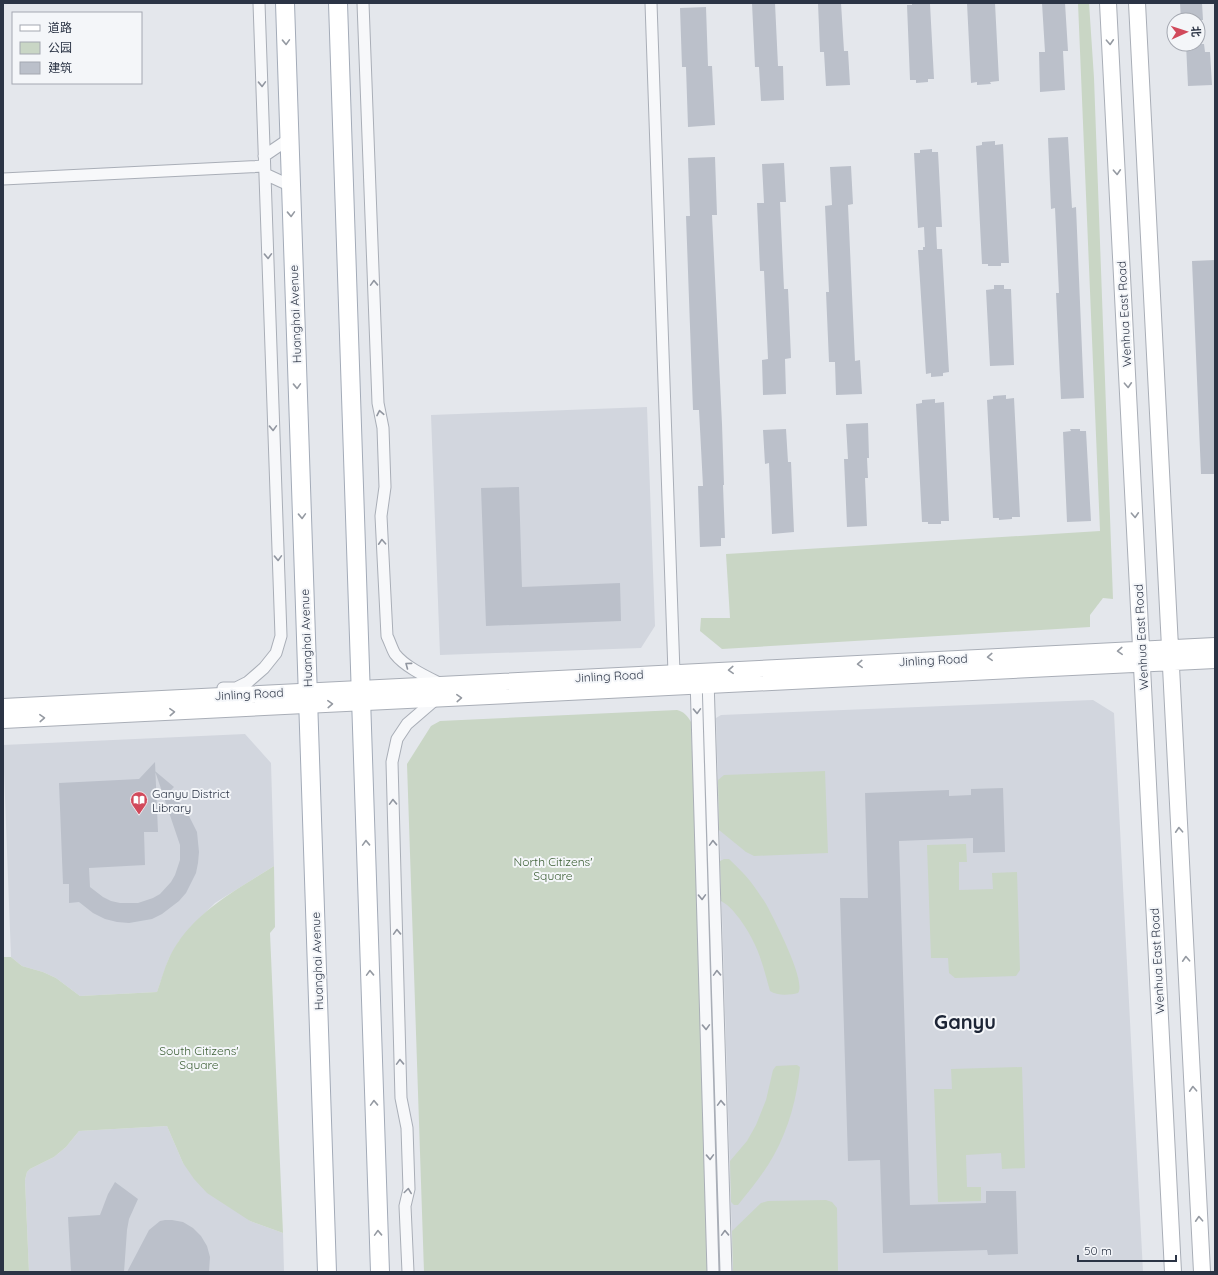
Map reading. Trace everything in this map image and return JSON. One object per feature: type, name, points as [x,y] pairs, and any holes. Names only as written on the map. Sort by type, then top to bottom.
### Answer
[{"type":"main road","name":"Huanghai Avenue","points":[[285,3],[327,1272]]},
{"type":"main road","points":[[338,3],[380,1272]]},
{"type":"main road","name":"Wenhua East Road","points":[[1108,3],[1173,1272]]},
{"type":"main road","points":[[1137,3],[1202,1272]]},
{"type":"main road","name":"Jinling Road","points":[[3,706],[101,702],[361,696],[1142,657],[1170,655],[1215,646]]},
{"type":"main road","name":"Jinling Road","points":[[1170,655],[1215,660]]},
{"type":"main road","name":"Jinling Road","points":[[439,692],[674,673],[702,678]]},
{"type":"main road","name":"Jinling Road","points":[[3,720],[308,698]]},
{"type":"street","points":[[101,702],[112,695],[236,688],[248,682],[264,668],[276,653],[281,636],[259,3]]},
{"type":"street","points":[[363,3],[378,403],[383,428],[385,487],[381,516],[387,636],[395,654],[439,692],[407,724],[397,739],[392,762],[401,1098],[407,1128],[409,1188],[405,1206],[408,1272]]},
{"type":"street","points":[[650,3],[674,673]]},
{"type":"street","points":[[264,165],[289,139]]},
{"type":"street","points":[[3,179],[264,165],[291,186]]},
{"type":"street","points":[[702,678],[713,1272]]},
{"type":"street","points":[[702,678],[726,1272]]},
{"type":"shaded area","points":[[647,407],[655,626],[641,648],[440,655],[431,415]]},
{"type":"shaded area","points":[[1093,700],[1114,713],[1143,1272],[733,1272],[716,718],[721,715]]},
{"type":"shaded area","name":"Ganyu District Library","points":[[245,734],[271,763],[274,866],[215,903],[194,924],[179,941],[169,958],[157,992],[80,996],[56,978],[43,972],[22,966],[11,957],[3,745]]},
{"type":"shaded area","points":[[167,1126],[183,1163],[250,1221],[283,1233],[284,1272],[29,1272],[25,1180],[27,1172],[54,1157],[66,1147],[79,1131]]},
{"type":"green space","points":[[1078,3],[1089,3],[1094,78],[1113,599],[1103,598],[1090,615],[1090,627],[722,649],[700,631],[701,618],[730,618],[726,554],[1100,531]]},
{"type":"green space","name":"North Citizens' Square","points":[[677,710],[685,714],[691,722],[709,1272],[424,1272],[407,764],[431,726],[440,721]]},
{"type":"green space","points":[[825,771],[828,853],[754,856],[746,852],[719,830],[718,780],[724,775]]},
{"type":"green space","points":[[966,844],[967,862],[959,862],[959,890],[993,889],[992,873],[1017,872],[1020,970],[1016,976],[955,978],[949,973],[948,958],[931,958],[927,845]]},
{"type":"green space","points":[[729,859],[743,872],[766,904],[794,963],[798,976],[798,993],[787,995],[773,993],[770,991],[762,962],[751,936],[735,913],[721,901],[720,861]]},
{"type":"green space","name":"South Citizens' Square","points":[[274,866],[275,927],[270,933],[283,1233],[250,1221],[207,1193],[194,1179],[183,1163],[167,1126],[79,1131],[66,1147],[54,1157],[27,1172],[25,1180],[29,1272],[3,1272],[3,957],[11,957],[22,966],[43,972],[56,978],[80,996],[157,992],[169,958],[178,942],[201,916],[229,894]]},
{"type":"green space","points":[[797,1065],[800,1067],[797,1090],[784,1134],[770,1162],[757,1181],[738,1205],[734,1205],[731,1202],[730,1161],[747,1141],[756,1125],[766,1100],[773,1070],[776,1066]]},
{"type":"green space","points":[[1022,1067],[1025,1168],[1002,1169],[1001,1153],[966,1155],[967,1187],[981,1187],[981,1201],[938,1202],[934,1089],[952,1089],[951,1069]]},
{"type":"green space","points":[[826,1200],[832,1202],[837,1208],[838,1272],[733,1272],[732,1231],[761,1203],[768,1201]]},
{"type":"building","points":[[752,3],[775,3],[778,66],[783,66],[784,100],[761,101],[759,67],[755,67]]},
{"type":"building","points":[[818,3],[841,3],[844,51],[848,51],[850,85],[826,86],[824,52],[820,52]]},
{"type":"building","points":[[912,3],[930,4],[934,79],[928,79],[928,82],[916,83],[916,80],[910,80],[907,5],[912,5]]},
{"type":"building","points":[[967,3],[995,3],[999,81],[990,82],[991,84],[977,85],[977,82],[971,83]]},
{"type":"building","points":[[1042,3],[1065,3],[1068,51],[1063,51],[1065,90],[1040,92],[1039,52],[1045,52]]},
{"type":"building","points":[[1180,3],[1202,3],[1203,12],[1181,12]]},
{"type":"building","points":[[706,7],[708,66],[712,66],[715,125],[688,127],[686,67],[682,67],[680,8]]},
{"type":"building","points":[[1186,52],[1210,52],[1212,85],[1188,86]]},
{"type":"building","points":[[1068,137],[1072,208],[1076,207],[1084,398],[1061,399],[1056,293],[1059,293],[1055,208],[1051,209],[1048,138]]},
{"type":"building","points":[[995,141],[995,145],[1003,144],[1009,263],[1001,263],[1001,266],[988,266],[988,264],[982,264],[976,146],[982,145],[982,142]]},
{"type":"building","points":[[932,149],[932,152],[938,152],[942,227],[936,227],[937,249],[942,249],[949,372],[943,373],[943,376],[931,377],[931,373],[926,374],[918,250],[923,250],[923,247],[925,247],[924,227],[918,228],[914,153],[920,153],[920,150]]},
{"type":"building","points":[[715,157],[717,215],[712,215],[722,424],[725,538],[721,538],[721,546],[700,547],[698,486],[703,486],[699,410],[693,410],[686,216],[690,216],[688,158]]},
{"type":"building","points":[[784,163],[786,202],[780,202],[784,289],[788,289],[791,358],[785,359],[786,394],[763,395],[762,360],[768,359],[764,271],[760,271],[757,203],[764,203],[762,164]]},
{"type":"building","points":[[851,166],[853,204],[848,205],[855,361],[860,360],[862,394],[836,395],[835,362],[829,362],[826,292],[829,292],[825,206],[832,205],[830,167]]},
{"type":"building","points":[[1215,260],[1215,474],[1201,474],[1192,261]]},
{"type":"building","points":[[994,285],[1004,285],[1004,289],[1011,289],[1014,365],[990,366],[986,290],[994,289]]},
{"type":"building","points":[[1006,395],[1006,399],[1014,398],[1020,517],[999,520],[999,518],[993,518],[987,400],[993,399],[993,396]]},
{"type":"building","points":[[935,399],[935,403],[944,402],[949,521],[941,521],[941,524],[928,524],[928,522],[922,522],[916,404],[922,403],[922,400]]},
{"type":"building","points":[[868,423],[868,478],[865,478],[867,526],[847,527],[844,459],[848,459],[846,424]]},
{"type":"building","points":[[786,429],[788,462],[791,462],[794,532],[772,534],[769,463],[765,464],[763,430]]},
{"type":"building","points":[[1070,429],[1080,429],[1080,431],[1086,431],[1091,521],[1067,522],[1063,432],[1071,431]]},
{"type":"building","points":[[519,487],[522,587],[620,583],[621,621],[486,626],[481,488]]},
{"type":"building","points":[[155,762],[155,771],[174,787],[169,792],[182,805],[197,832],[199,852],[198,863],[196,873],[186,893],[179,901],[162,914],[152,919],[129,923],[105,919],[93,913],[79,902],[69,903],[69,884],[63,884],[59,783],[139,779]],"holes":[[[155,772],[180,845],[180,860],[175,875],[160,894],[153,898],[138,903],[120,903],[111,901],[90,887],[89,868],[145,865],[144,832],[158,832]]]},
{"type":"building","points":[[1003,788],[1005,852],[973,853],[973,838],[899,841],[910,1205],[986,1203],[986,1191],[1016,1191],[1018,1254],[988,1255],[987,1250],[883,1253],[880,1160],[848,1161],[840,898],[868,898],[865,793],[949,790],[949,796],[971,795],[971,789]]},
{"type":"building","points":[[115,1182],[138,1199],[129,1219],[124,1272],[71,1272],[68,1217],[100,1215],[108,1194]]},
{"type":"building","points":[[165,1220],[183,1222],[193,1228],[201,1236],[207,1246],[210,1257],[209,1272],[127,1272],[149,1230],[160,1221]]},
{"type":"place","name":"Ganyu District Library","points":[[139,815]]},
{"type":"district","name":"Ganyu","points":[[965,1021]]}]
